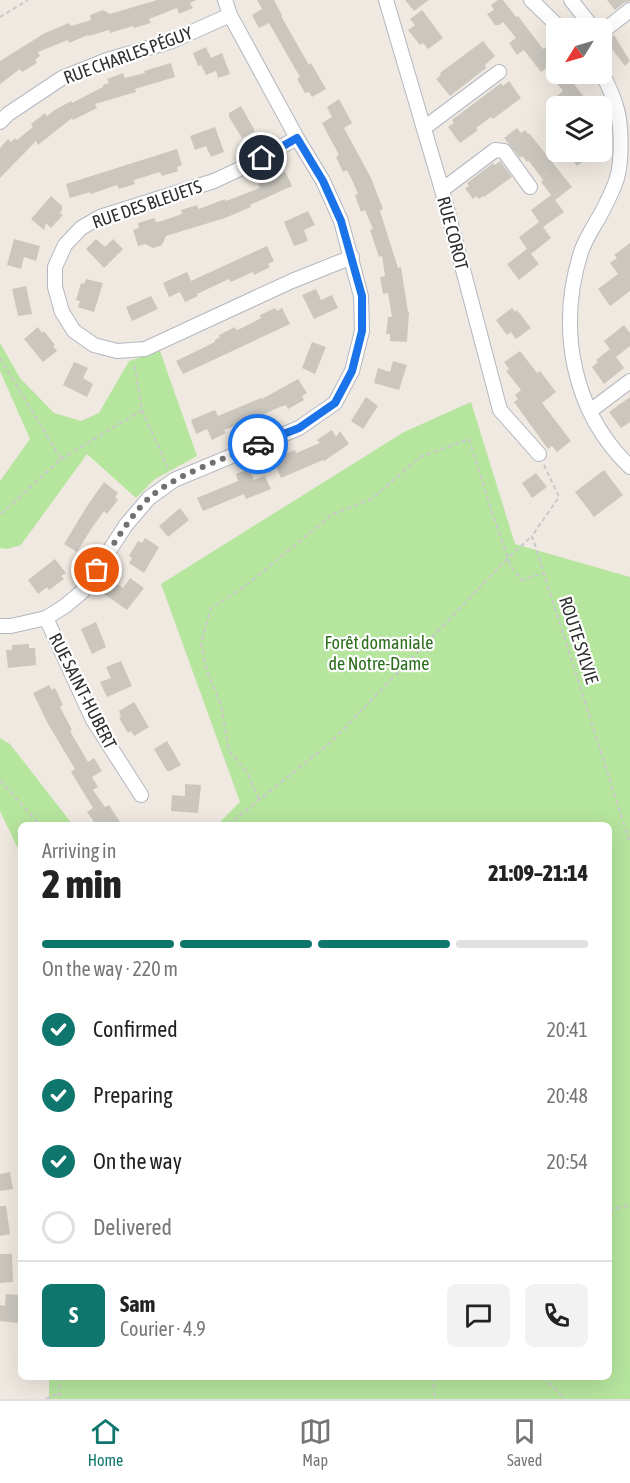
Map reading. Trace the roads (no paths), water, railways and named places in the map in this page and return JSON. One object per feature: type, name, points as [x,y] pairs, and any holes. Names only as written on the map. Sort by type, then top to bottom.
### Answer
[{"type":"street","points":[[0,626],[11,626],[46,618],[65,606],[83,591],[126,525],[149,498],[174,480],[299,428],[335,403],[352,371],[362,331],[362,296],[341,221],[323,181],[230,15],[225,0]]},
{"type":"street","name":"RUE COROT","points":[[386,0],[442,190],[500,410],[539,454]]},
{"type":"street","points":[[531,0],[548,18]]},
{"type":"street","points":[[571,0],[585,18]]},
{"type":"street","points":[[612,24],[630,10]]},
{"type":"street","name":"RUE CHARLES PÉGUY","points":[[0,122],[8,114],[62,78],[107,60],[172,41],[230,15]]},
{"type":"street","points":[[424,128],[499,72]]},
{"type":"street","points":[[607,84],[617,108],[625,163],[581,250],[569,316],[571,348],[578,382],[590,411],[608,441],[630,467]]},
{"type":"street","name":"RUE DES BLEUETS","points":[[297,138],[214,181],[100,217],[81,228],[65,244],[55,267],[55,287],[62,312],[74,331],[94,345],[117,351],[145,349],[292,281],[352,257]]},
{"type":"street","points":[[442,190],[495,150],[504,151],[530,187]]},
{"type":"street","points":[[590,411],[630,381]]},
{"type":"street","name":"RUE SAINT-HUBERT","points":[[46,618],[93,720],[141,795]]},
{"type":"park label","name":"Forêt domaniale de Notre-Dame","points":[[379,652]]}]
